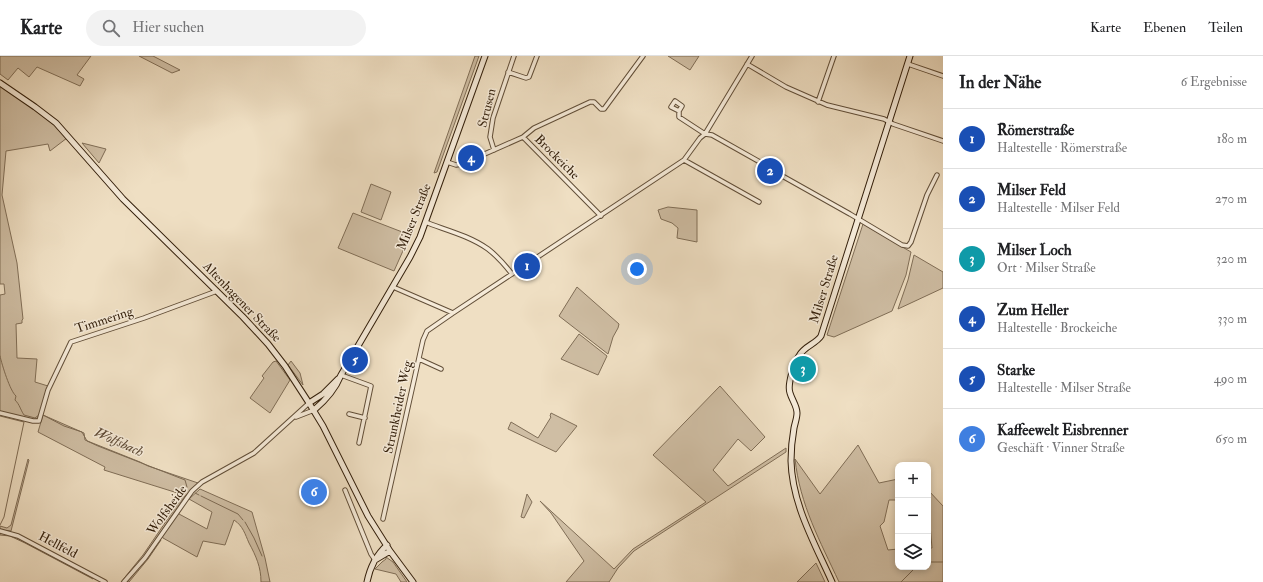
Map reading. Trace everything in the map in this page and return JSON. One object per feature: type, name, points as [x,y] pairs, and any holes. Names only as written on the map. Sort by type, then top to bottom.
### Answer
[{"type":"main road","name":"Milser Straße","points":[[314,410],[329,396],[336,386],[410,257],[426,222],[485,56]]},
{"type":"main road","name":"Milser Straße","points":[[832,582],[805,522],[792,479],[791,462],[797,411],[790,395],[788,385],[799,356],[807,346],[820,339],[822,336],[857,220],[910,56]]},
{"type":"main road","name":"Altenhagener Straße","points":[[0,83],[35,106],[56,123],[123,199],[217,291],[268,344],[285,366],[314,410],[368,516],[390,551],[413,582]]},
{"type":"main road","name":"Milser Straße","points":[[309,403],[323,394],[341,375]]},
{"type":"main road","points":[[367,582],[370,569],[380,551],[387,545]]},
{"type":"main road","points":[[375,560],[390,551]]},
{"type":"street","name":"Strusen","points":[[494,150],[490,137],[491,130],[499,97],[514,56]]},
{"type":"street","points":[[508,72],[526,78],[529,77],[537,56]]},
{"type":"street","points":[[522,137],[534,128],[590,102],[594,102],[601,109],[604,109],[643,56]]},
{"type":"street","name":"Strunkheider Weg","points":[[384,519],[424,335],[427,331],[453,312],[684,160],[700,138],[705,134],[752,56]]},
{"type":"street","points":[[818,102],[834,56]]},
{"type":"street","points":[[747,64],[786,87],[827,106],[889,121],[943,141]]},
{"type":"street","points":[[908,64],[943,76]]},
{"type":"street","points":[[679,111],[679,117],[705,134],[712,135],[902,245],[908,246],[911,242],[927,195],[937,175]]},
{"type":"street","name":"Brockeiche","points":[[447,162],[456,165],[462,164],[522,137],[601,216]]},
{"type":"street","points":[[684,160],[759,202]]},
{"type":"street","points":[[426,222],[465,236],[481,244],[495,255],[512,274]]},
{"type":"street","points":[[393,287],[453,312]]},
{"type":"street","name":"Timmering","points":[[0,413],[36,422],[38,421],[48,390],[71,342],[144,318],[217,291]]},
{"type":"street","points":[[419,359],[441,369]]},
{"type":"street","points":[[341,375],[371,386],[359,443]]},
{"type":"street","name":"Wolfsheide","points":[[124,582],[145,558],[192,491],[202,482],[254,453],[309,403]]},
{"type":"street","name":"Wolfsheide","points":[[293,418],[314,410]]},
{"type":"street","points":[[349,414],[365,418]]},
{"type":"street","points":[[345,490],[371,554],[375,560]]},
{"type":"street","name":"Hellfeld","points":[[0,531],[18,536],[105,582]]},
{"type":"shaded area","points":[[0,56],[91,56],[77,75],[84,79],[80,86],[37,67],[29,77],[18,68],[8,80],[0,74]]},
{"type":"shaded area","points":[[139,56],[153,56],[180,70],[172,73]]},
{"type":"shaded area","points":[[475,56],[479,56],[437,172],[434,173]]},
{"type":"shaded area","points":[[668,56],[699,56],[690,70]]},
{"type":"shaded area","points":[[0,86],[51,121],[67,138],[50,151],[48,144],[6,151],[2,195],[17,263],[23,319],[22,323],[16,324],[17,358],[37,359],[35,382],[48,386],[39,417],[34,420],[0,413],[0,295],[5,294],[4,284],[0,284]]},
{"type":"shaded area","points":[[82,143],[106,149],[99,163]]},
{"type":"shaded area","points":[[371,184],[391,192],[381,220],[361,212]]},
{"type":"shaded area","points":[[668,207],[697,210],[697,242],[677,238],[678,228],[672,223],[661,219],[658,210]]},
{"type":"shaded area","points":[[353,213],[410,235],[394,271],[338,248]]},
{"type":"shaded area","points":[[863,224],[911,252],[906,275],[892,311],[834,337],[827,335]]},
{"type":"shaded area","points":[[914,255],[943,272],[943,288],[898,309],[908,280]]},
{"type":"shaded area","points":[[577,287],[619,324],[608,354],[559,316]]},
{"type":"shaded area","points":[[579,334],[607,356],[598,375],[561,359]]},
{"type":"shaded area","points":[[276,361],[290,380],[270,413],[250,398],[264,378],[262,376],[273,362]]},
{"type":"shaded area","points":[[291,361],[300,373],[303,385],[288,365]]},
{"type":"shaded area","points":[[720,386],[765,437],[751,451],[738,439],[713,470],[728,486],[786,448],[786,452],[634,551],[618,568],[609,582],[566,582],[584,561],[551,513],[540,501],[614,569],[633,549],[706,502],[653,455]]},
{"type":"shaded area","points":[[551,413],[577,426],[556,452],[508,429],[511,422],[538,438],[551,417]]},
{"type":"shaded area","points":[[43,415],[84,433],[85,440],[148,466],[198,483],[185,496],[144,557],[123,582],[121,582],[143,555],[184,495],[104,470],[105,467],[38,432]]},
{"type":"shaded area","points":[[858,445],[879,483],[895,480],[895,500],[889,500],[884,522],[880,526],[888,550],[895,549],[895,570],[931,570],[931,493],[943,506],[943,582],[839,582],[806,507],[801,492],[795,459],[820,494]]},
{"type":"shaded area","points":[[28,459],[29,460],[11,531],[0,530],[0,526],[7,528],[11,525]]},
{"type":"shaded area","points":[[200,489],[252,512],[270,582],[261,582],[256,557],[243,530],[234,520],[225,545],[203,541],[197,557],[163,538],[162,536],[178,512],[179,514],[207,529],[212,512],[189,499]]},
{"type":"shaded area","points":[[527,494],[532,502],[524,518],[521,517]]},
{"type":"shaded area","points":[[0,532],[14,536],[94,577],[93,579],[10,536],[0,535]]},
{"type":"shaded area","points":[[159,540],[161,540],[148,559],[129,582],[126,582]]},
{"type":"shaded area","points":[[386,557],[393,562],[407,582],[401,582],[396,574],[375,569],[386,559]]},
{"type":"shaded area","points":[[816,563],[825,582],[797,582]]},
{"type":"waterway","points":[[0,356],[9,384],[16,396],[15,400],[24,415],[35,418],[39,415]]},
{"type":"waterway","name":"Wolfsbach","points":[[43,415],[64,426],[82,432],[87,441],[185,480],[187,487]]},
{"type":"waterway","points":[[0,416],[24,422],[4,517],[0,525]]},
{"type":"waterway","name":"Wolfsbach","points":[[195,493],[199,495]]},
{"type":"waterway","name":"Wolfsbach","points":[[201,496],[238,514],[243,520]]},
{"type":"waterway","name":"Wolfsbach","points":[[245,522],[262,556]]},
{"type":"waterway","points":[[931,562],[943,562]]},
{"type":"waterway","points":[[901,582],[913,570]]},
{"type":"place","name":"Zum Heller","points":[[471,158]]},
{"type":"place","name":"Milser Feld","points":[[770,171]]},
{"type":"place","name":"Römerstraße","points":[[527,266]]},
{"type":"place","name":"Starke","points":[[355,360]]},
{"type":"place","name":"Milser Loch","points":[[803,369]]},
{"type":"place","name":"Kaffeewelt Eisbrenner","points":[[314,492]]}]
